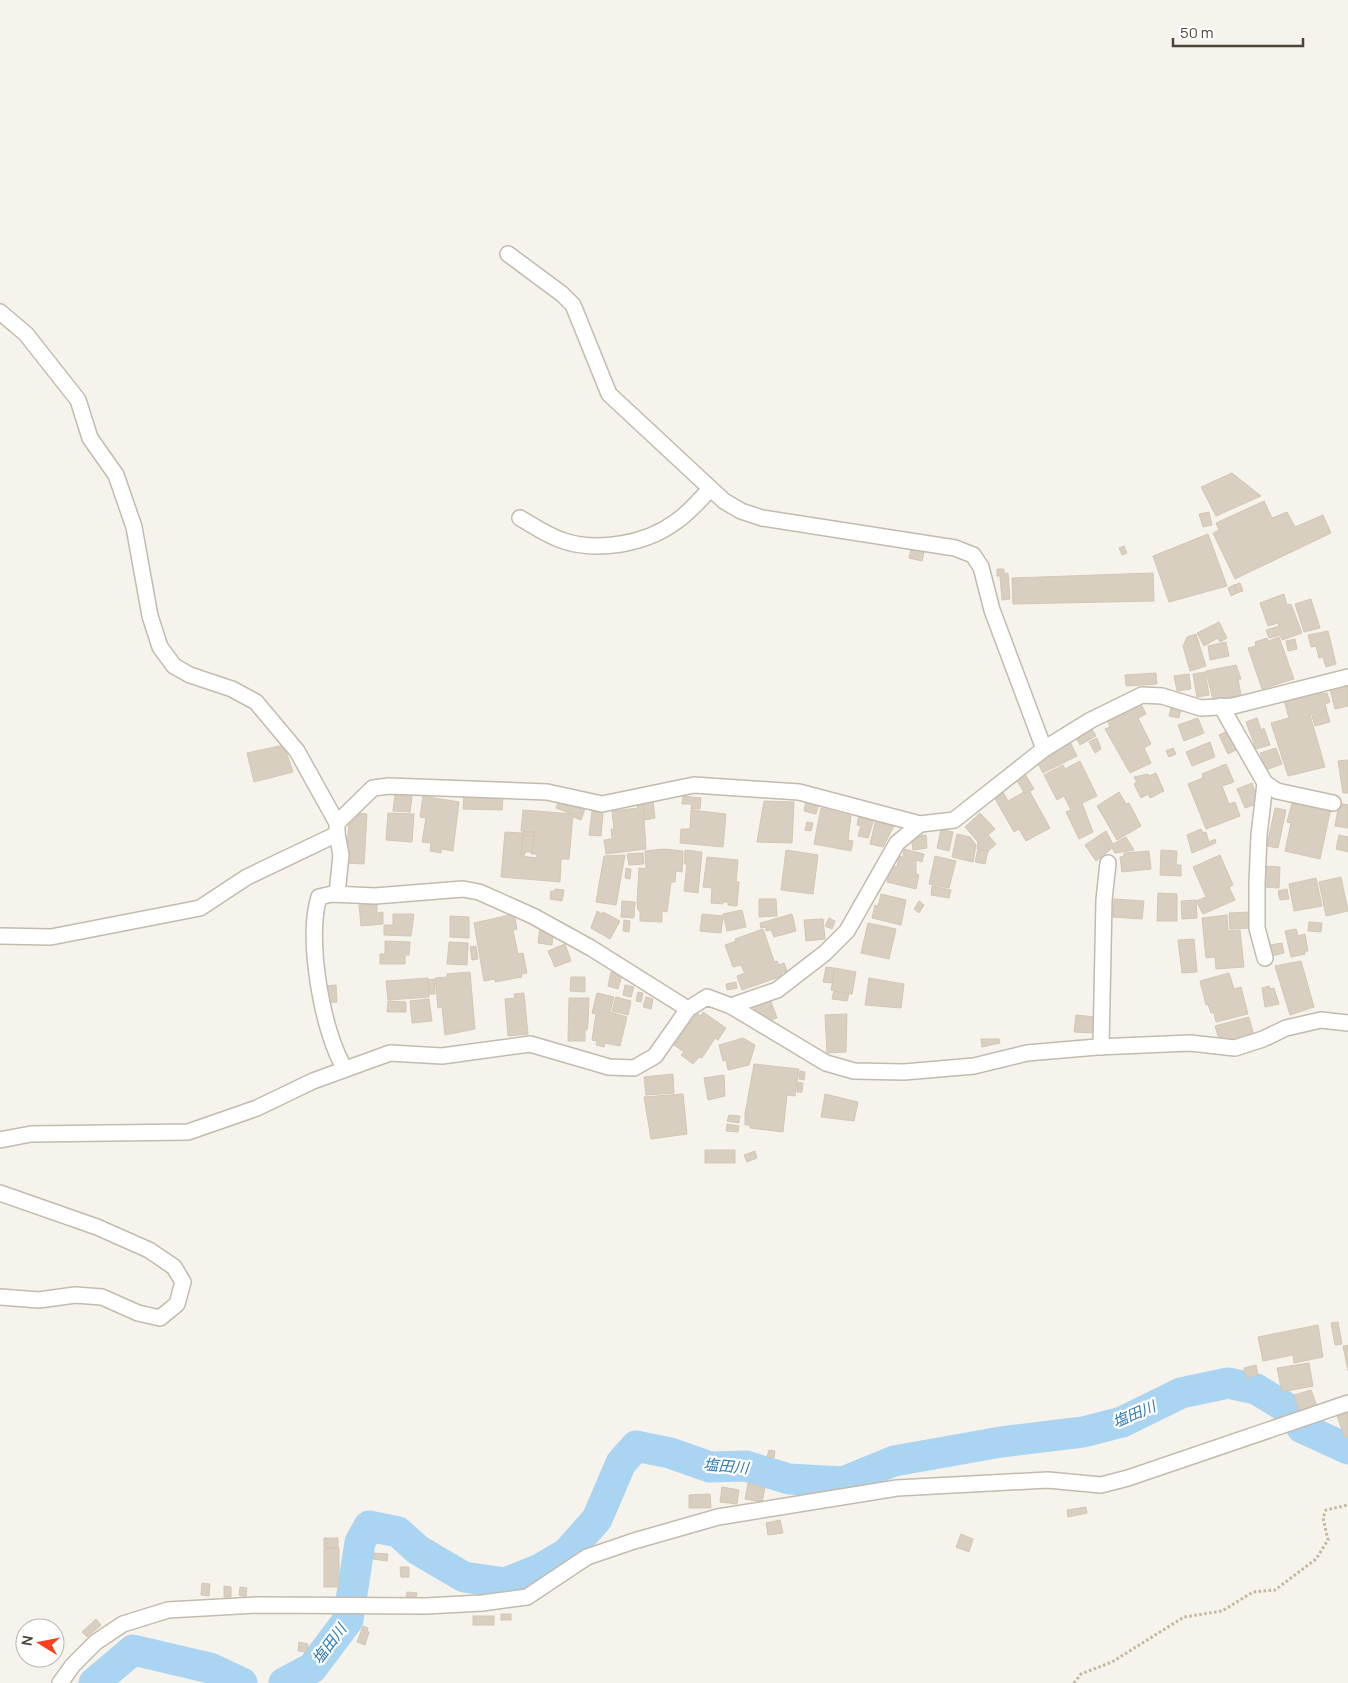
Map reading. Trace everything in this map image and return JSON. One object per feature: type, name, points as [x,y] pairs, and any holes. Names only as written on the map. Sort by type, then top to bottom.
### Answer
[{"type":"street","points":[[508,254],[562,294],[573,305],[609,394],[724,501],[741,511],[762,518],[954,548],[973,555],[981,567],[992,610],[1044,749]]},
{"type":"street","points":[[0,312],[26,334],[78,400],[90,438],[116,475],[134,527],[150,616],[160,647],[174,666],[190,675],[232,688],[256,702],[297,751],[337,828],[341,855],[338,894]]},
{"type":"street","points":[[520,518],[548,535],[565,542],[584,545],[613,545],[638,540],[673,524],[710,489]]},
{"type":"street","points":[[0,936],[51,937],[200,908],[247,877],[337,828],[373,788],[389,786],[547,792],[602,804],[694,785],[799,792],[920,824],[954,820],[1044,749],[1091,720],[1142,695],[1162,696],[1201,708],[1221,706],[1348,677]]},
{"type":"street","points":[[1221,706],[1265,784],[1277,791],[1333,803]]},
{"type":"street","points":[[1265,784],[1259,835],[1257,883],[1257,928],[1265,958]]},
{"type":"street","points":[[731,1006],[777,990],[824,953],[847,931],[897,843],[920,824]]},
{"type":"street","points":[[1102,1047],[1104,900],[1108,863]]},
{"type":"street","points":[[345,1069],[335,1052],[326,1026],[316,966],[316,907],[319,897],[338,894],[375,896],[463,889],[479,892],[533,916],[591,948],[688,1009]]},
{"type":"street","points":[[0,1140],[31,1134],[188,1132],[258,1108],[313,1081],[390,1052],[442,1056],[530,1044],[610,1067],[634,1068],[655,1056],[688,1009],[707,997],[731,1006],[798,1048],[826,1063],[854,1071],[904,1072],[966,1066],[1027,1053],[1102,1047],[1190,1043],[1235,1048],[1263,1039],[1286,1028],[1321,1020],[1348,1023]]},
{"type":"street","points":[[0,1194],[97,1226],[149,1250],[174,1267],[183,1282],[177,1304],[160,1318],[138,1313],[102,1297],[75,1295],[38,1300],[0,1297]]},
{"type":"street","points":[[60,1683],[73,1665],[96,1642],[123,1624],[168,1610],[258,1605],[426,1606],[482,1603],[527,1597],[587,1557],[634,1541],[718,1517],[897,1488],[1048,1480],[1101,1485],[1128,1478],[1308,1415],[1348,1403]]},
{"type":"path","points":[[1074,1683],[1081,1674],[1112,1662],[1184,1617],[1222,1610],[1252,1592],[1275,1590],[1316,1559],[1328,1540],[1323,1518],[1326,1510],[1348,1505]]},
{"type":"building","points":[[1232,473],[1261,496],[1216,516],[1201,487]]},
{"type":"building","points":[[1264,501],[1272,518],[1287,512],[1295,527],[1323,515],[1331,533],[1235,579],[1213,533],[1219,530],[1216,523]]},
{"type":"building","points":[[1209,512],[1212,525],[1203,527],[1199,514]]},
{"type":"building","points":[[1208,534],[1227,586],[1169,602],[1153,556]]},
{"type":"building","points":[[1124,546],[1127,553],[1122,555],[1119,548]]},
{"type":"building","points":[[911,549],[924,552],[922,561],[909,558]]},
{"type":"building","points":[[997,569],[1004,569],[1004,574],[1008,573],[1010,599],[1002,600],[1000,576],[997,576]]},
{"type":"building","points":[[1153,573],[1154,601],[1013,604],[1012,578]]},
{"type":"building","points":[[1240,583],[1243,591],[1237,593],[1234,585]]},
{"type":"building","points":[[1234,585],[1237,593],[1231,596],[1228,588]]},
{"type":"building","points":[[1284,594],[1287,605],[1291,604],[1302,633],[1282,640],[1280,635],[1269,638],[1266,630],[1279,626],[1278,623],[1268,626],[1260,603]]},
{"type":"building","points":[[1311,599],[1320,628],[1304,632],[1295,604]]},
{"type":"building","points":[[1219,622],[1227,638],[1220,642],[1218,638],[1204,646],[1197,633]]},
{"type":"building","points":[[1328,631],[1336,664],[1326,667],[1323,657],[1319,658],[1316,646],[1311,647],[1308,635]]},
{"type":"building","points":[[1196,634],[1206,666],[1190,671],[1183,646],[1187,637]]},
{"type":"building","points":[[1279,637],[1294,679],[1262,689],[1248,648],[1256,646],[1255,642],[1267,638],[1268,641]]},
{"type":"building","points":[[1295,639],[1297,649],[1288,651],[1286,641]]},
{"type":"building","points":[[1226,642],[1229,656],[1210,660],[1208,646]]},
{"type":"building","points":[[1236,665],[1241,679],[1238,679],[1241,695],[1213,700],[1206,671]]},
{"type":"building","points":[[1205,672],[1209,695],[1197,697],[1193,674]]},
{"type":"building","points":[[1156,673],[1157,684],[1126,686],[1125,675]]},
{"type":"building","points":[[1189,674],[1191,689],[1177,691],[1174,676]]},
{"type":"building","points":[[1348,684],[1348,706],[1335,709],[1330,689]]},
{"type":"building","points":[[1321,691],[1322,694],[1327,693],[1330,702],[1325,704],[1327,711],[1310,715],[1325,767],[1288,776],[1271,723],[1289,718],[1284,700]]},
{"type":"building","points":[[1141,704],[1146,714],[1138,718],[1151,744],[1144,748],[1151,763],[1130,773],[1105,729],[1110,727],[1107,720]]},
{"type":"building","points":[[1172,705],[1181,708],[1179,718],[1169,716]]},
{"type":"building","points":[[1327,712],[1330,722],[1315,726],[1312,716]]},
{"type":"building","points":[[1198,718],[1204,733],[1184,741],[1178,725]]},
{"type":"building","points":[[1257,718],[1261,730],[1264,728],[1270,745],[1256,749],[1246,722]]},
{"type":"building","points":[[1092,729],[1096,736],[1080,745],[1076,738]]},
{"type":"building","points":[[1228,731],[1236,750],[1228,754],[1219,735]]},
{"type":"building","points":[[1097,738],[1101,749],[1095,753],[1089,742]]},
{"type":"building","points":[[1070,742],[1077,756],[1043,773],[1037,762],[1054,753],[1053,750]]},
{"type":"building","points":[[1210,742],[1215,757],[1192,766],[1186,752]]},
{"type":"building","points":[[284,745],[293,772],[254,782],[247,753]]},
{"type":"building","points":[[1173,748],[1176,754],[1169,757],[1166,751]]},
{"type":"building","points":[[1276,748],[1282,764],[1266,770],[1260,753]]},
{"type":"building","points":[[1348,760],[1348,793],[1343,793],[1338,761]]},
{"type":"building","points":[[1080,761],[1097,796],[1082,803],[1093,832],[1079,839],[1066,812],[1071,810],[1064,796],[1057,800],[1044,775],[1063,765],[1065,769]]},
{"type":"building","points":[[1226,764],[1234,782],[1222,786],[1229,804],[1235,802],[1240,816],[1206,829],[1188,784],[1203,778],[1202,774]]},
{"type":"building","points":[[1156,773],[1164,791],[1150,798],[1148,794],[1141,798],[1134,784],[1137,782],[1134,777],[1148,774],[1149,776]]},
{"type":"building","points":[[1025,774],[1034,789],[1025,794],[1016,779]]},
{"type":"building","points":[[1252,783],[1259,803],[1245,808],[1237,789]]},
{"type":"building","points":[[1003,792],[1008,801],[1024,792],[1025,794],[1030,792],[1050,828],[1026,841],[1019,829],[1014,832],[994,797]]},
{"type":"building","points":[[1119,792],[1126,804],[1129,803],[1141,826],[1117,840],[1097,806]]},
{"type":"building","points":[[464,794],[503,797],[502,810],[463,809]]},
{"type":"building","points":[[395,795],[412,796],[410,812],[393,811]]},
{"type":"building","points":[[423,796],[459,802],[453,851],[441,849],[441,853],[430,851],[431,843],[422,842],[426,818],[420,817]]},
{"type":"building","points":[[683,796],[701,798],[700,809],[691,809],[692,804],[682,804]]},
{"type":"building","points":[[1293,799],[1331,808],[1320,859],[1285,851],[1291,823],[1287,822]]},
{"type":"building","points":[[559,800],[586,806],[581,820],[573,817],[575,815],[556,808]]},
{"type":"building","points":[[806,800],[819,804],[816,814],[804,811]]},
{"type":"building","points":[[653,801],[655,818],[645,820],[642,803]]},
{"type":"building","points":[[764,801],[794,802],[792,843],[757,842]]},
{"type":"building","points":[[1339,803],[1348,805],[1348,828],[1335,826]]},
{"type":"building","points":[[637,804],[643,804],[646,849],[606,854],[604,840],[612,839],[611,829],[614,829],[612,811],[638,808]]},
{"type":"building","points":[[821,808],[851,816],[848,840],[853,841],[851,851],[814,844]]},
{"type":"building","points":[[1275,808],[1286,810],[1278,848],[1267,846]]},
{"type":"building","points":[[523,810],[573,814],[569,859],[561,859],[560,882],[501,877],[505,832],[523,833],[521,856],[537,858],[537,854],[531,854],[535,832],[521,831]]},
{"type":"building","points":[[691,810],[726,814],[723,847],[680,843],[681,829],[690,829]]},
{"type":"building","points":[[592,811],[603,812],[601,836],[589,835]]},
{"type":"building","points":[[356,813],[367,814],[364,864],[346,863],[349,820],[355,820]]},
{"type":"building","points":[[388,813],[414,814],[412,842],[386,840]]},
{"type":"building","points":[[980,813],[995,829],[988,835],[996,844],[988,851],[977,849],[978,842],[965,827]]},
{"type":"building","points":[[859,815],[874,819],[868,838],[858,836],[861,826],[857,825]]},
{"type":"building","points":[[876,819],[895,824],[883,847],[870,844]]},
{"type":"building","points":[[807,822],[813,823],[811,831],[805,830]]},
{"type":"building","points":[[941,829],[953,832],[949,851],[937,848]]},
{"type":"building","points":[[1201,829],[1203,833],[1206,832],[1209,842],[1215,839],[1216,843],[1192,853],[1187,835]]},
{"type":"building","points":[[1106,831],[1113,844],[1126,837],[1134,850],[1115,853],[1112,848],[1110,850],[1100,835]]},
{"type":"building","points":[[523,832],[535,832],[534,836],[523,835]]},
{"type":"building","points":[[957,834],[970,837],[976,845],[973,862],[952,857]]},
{"type":"building","points":[[523,835],[534,836],[533,848],[531,848],[531,852],[525,852],[524,856],[521,856]]},
{"type":"building","points":[[926,835],[927,848],[913,850],[911,837]]},
{"type":"building","points":[[1100,835],[1110,850],[1096,861],[1085,845]]},
{"type":"building","points":[[1339,835],[1348,837],[1348,852],[1336,849]]},
{"type":"building","points":[[664,849],[683,851],[682,872],[676,871],[675,882],[671,882],[667,912],[662,911],[662,922],[640,921],[640,911],[638,910],[637,903],[639,868],[646,869],[645,851]]},
{"type":"building","points":[[904,849],[924,854],[922,862],[916,860],[916,874],[919,875],[916,889],[887,882],[891,866],[897,867],[899,856],[903,857]]},
{"type":"building","points":[[978,849],[988,851],[985,864],[975,862]]},
{"type":"building","points":[[685,850],[702,852],[698,893],[684,891],[687,864],[684,864]]},
{"type":"building","points":[[786,850],[818,855],[813,894],[781,890]]},
{"type":"building","points":[[1161,850],[1177,851],[1176,865],[1181,865],[1181,876],[1160,875]]},
{"type":"building","points":[[1149,851],[1151,869],[1122,872],[1120,857],[1124,856],[1124,853]]},
{"type":"building","points":[[643,853],[644,864],[629,865],[627,854]]},
{"type":"building","points":[[625,855],[616,905],[596,902],[604,856]]},
{"type":"building","points":[[1220,855],[1233,885],[1229,887],[1235,900],[1203,914],[1196,901],[1206,897],[1193,867]]},
{"type":"building","points":[[935,856],[956,861],[949,888],[929,884]]},
{"type":"building","points":[[707,857],[738,860],[736,882],[739,882],[737,906],[728,905],[728,902],[723,902],[723,904],[711,903],[712,888],[703,887]]},
{"type":"building","points":[[1264,866],[1280,867],[1279,888],[1263,887]]},
{"type":"building","points":[[626,868],[631,869],[630,879],[625,878]]},
{"type":"building","points":[[1341,877],[1348,911],[1326,916],[1319,882]]},
{"type":"building","points":[[1316,878],[1322,906],[1294,911],[1289,884]]},
{"type":"building","points":[[932,886],[951,890],[949,898],[931,895]]},
{"type":"building","points":[[555,889],[564,890],[562,901],[550,899],[551,891],[555,891]]},
{"type":"building","points":[[1287,889],[1289,899],[1280,900],[1278,891]]},
{"type":"building","points":[[1158,893],[1177,894],[1177,921],[1157,921]]},
{"type":"building","points":[[881,894],[906,900],[901,925],[872,918],[875,905],[878,906]]},
{"type":"building","points":[[759,899],[776,899],[777,916],[759,917]]},
{"type":"building","points":[[1114,899],[1144,901],[1142,919],[1113,917]]},
{"type":"building","points":[[1196,900],[1197,918],[1182,919],[1181,901]]},
{"type":"building","points":[[622,901],[635,902],[634,918],[621,917]]},
{"type":"building","points":[[919,901],[924,905],[919,913],[914,909]]},
{"type":"building","points":[[377,904],[377,913],[383,912],[383,924],[361,926],[359,905]]},
{"type":"building","points":[[742,910],[746,927],[727,931],[723,914]]},
{"type":"building","points":[[597,911],[620,921],[610,939],[591,928]]},
{"type":"building","points":[[1250,912],[1251,928],[1230,929],[1229,913]]},
{"type":"building","points":[[393,914],[414,914],[411,936],[384,935],[384,925],[393,925]]},
{"type":"building","points":[[514,914],[517,929],[513,930],[518,954],[523,953],[527,973],[521,974],[522,977],[495,982],[495,979],[484,981],[474,923]]},
{"type":"building","points":[[702,914],[723,916],[721,933],[700,931]]},
{"type":"building","points":[[792,914],[796,931],[774,937],[771,930],[766,931],[766,927],[761,928],[760,923]]},
{"type":"building","points":[[1227,915],[1228,931],[1240,930],[1244,967],[1216,969],[1215,957],[1206,958],[1202,918]]},
{"type":"building","points":[[450,916],[469,917],[469,938],[450,937]]},
{"type":"building","points":[[829,918],[835,921],[832,929],[825,926]]},
{"type":"building","points":[[823,919],[825,939],[806,941],[804,920]]},
{"type":"building","points":[[624,920],[630,921],[629,932],[623,931]]},
{"type":"building","points":[[1309,922],[1322,923],[1321,932],[1308,931]]},
{"type":"building","points":[[868,923],[896,929],[889,959],[861,953]]},
{"type":"building","points":[[540,927],[553,935],[552,945],[538,943]]},
{"type":"building","points":[[763,929],[774,961],[744,972],[741,965],[733,967],[725,945],[736,941],[735,939]]},
{"type":"building","points":[[1296,929],[1298,936],[1305,934],[1308,951],[1305,951],[1305,954],[1291,957],[1285,931]]},
{"type":"building","points":[[1194,939],[1197,972],[1182,973],[1178,940]]},
{"type":"building","points":[[385,941],[410,942],[409,955],[405,955],[405,964],[380,964],[380,954],[385,954]]},
{"type":"building","points":[[449,942],[468,943],[467,965],[447,964]]},
{"type":"building","points":[[1282,943],[1284,953],[1272,956],[1270,945]]},
{"type":"building","points":[[565,944],[571,961],[555,967],[548,951]]},
{"type":"building","points":[[476,946],[478,959],[472,960],[470,947]]},
{"type":"building","points":[[777,961],[779,965],[784,963],[787,971],[781,973],[782,976],[742,990],[737,976]]},
{"type":"building","points":[[1301,961],[1314,1007],[1290,1015],[1275,966]]},
{"type":"building","points":[[826,967],[834,968],[832,983],[823,982]]},
{"type":"building","points":[[835,968],[856,972],[852,994],[831,990]]},
{"type":"building","points":[[470,972],[475,1029],[445,1035],[442,1007],[438,1008],[435,978],[447,977],[447,974]]},
{"type":"building","points":[[611,972],[622,975],[618,989],[608,986]]},
{"type":"building","points":[[1229,973],[1234,989],[1241,987],[1248,1014],[1216,1022],[1214,1013],[1211,1013],[1208,1004],[1206,1005],[1200,981]]},
{"type":"building","points":[[571,977],[585,977],[585,992],[570,991]]},
{"type":"building","points":[[428,978],[429,997],[388,1000],[386,981]]},
{"type":"building","points":[[869,978],[904,984],[901,1008],[865,1005]]},
{"type":"building","points":[[434,979],[435,994],[429,994],[428,980]]},
{"type":"building","points":[[736,982],[737,988],[727,990],[726,984]]},
{"type":"building","points":[[336,985],[337,1002],[325,1003],[324,986]]},
{"type":"building","points":[[625,985],[634,987],[631,997],[623,995]]},
{"type":"building","points":[[1269,986],[1270,989],[1274,988],[1279,1004],[1265,1007],[1262,988]]},
{"type":"building","points":[[834,991],[849,994],[847,1001],[832,999]]},
{"type":"building","points":[[638,992],[643,993],[641,1002],[636,1001]]},
{"type":"building","points":[[524,993],[528,1034],[508,1036],[505,999],[515,998],[514,994]]},
{"type":"building","points":[[597,993],[614,997],[610,1012],[627,1017],[620,1046],[605,1043],[604,1047],[596,1045],[597,1041],[592,1040],[596,1014],[592,1013]]},
{"type":"building","points":[[616,997],[631,1001],[628,1015],[612,1011]]},
{"type":"building","points":[[646,997],[653,999],[651,1009],[643,1007]]},
{"type":"building","points":[[569,998],[589,998],[585,1041],[568,1041]]},
{"type":"building","points":[[429,999],[432,1021],[412,1023],[410,1001]]},
{"type":"building","points":[[770,999],[777,1018],[768,1021],[767,1017],[763,1018],[761,1013],[757,1015],[753,1005]]},
{"type":"building","points":[[388,1001],[406,1002],[406,1012],[387,1012]]},
{"type":"building","points":[[703,1012],[726,1028],[718,1040],[715,1038],[702,1058],[699,1057],[693,1064],[681,1055],[684,1052],[674,1045],[697,1013],[701,1016]]},
{"type":"building","points":[[847,1014],[846,1052],[827,1053],[825,1015]]},
{"type":"building","points":[[1076,1015],[1095,1017],[1093,1033],[1074,1032]]},
{"type":"building","points":[[1249,1017],[1254,1036],[1240,1040],[1219,1039],[1215,1026]]},
{"type":"building","points":[[743,1038],[755,1045],[749,1065],[728,1070],[726,1060],[723,1061],[719,1045]]},
{"type":"building","points":[[981,1039],[999,1039],[1000,1043],[982,1047]]},
{"type":"building","points":[[754,1064],[799,1069],[795,1096],[787,1095],[783,1132],[750,1128],[750,1125],[745,1125],[745,1114]]},
{"type":"building","points":[[800,1071],[805,1072],[804,1080],[799,1079]]},
{"type":"building","points":[[673,1074],[674,1093],[646,1095],[644,1077]]},
{"type":"building","points":[[724,1075],[725,1096],[708,1100],[704,1078]]},
{"type":"building","points":[[798,1082],[803,1083],[802,1092],[797,1092]]},
{"type":"building","points":[[683,1094],[687,1134],[651,1139],[644,1097]]},
{"type":"building","points":[[825,1094],[858,1102],[854,1121],[821,1117]]},
{"type":"building","points":[[729,1115],[740,1116],[739,1123],[727,1121]]},
{"type":"building","points":[[727,1124],[739,1126],[738,1132],[726,1131]]},
{"type":"building","points":[[705,1150],[735,1150],[735,1163],[705,1163]]},
{"type":"building","points":[[755,1151],[757,1158],[747,1162],[744,1155]]},
{"type":"building","points":[[1338,1322],[1342,1344],[1335,1345],[1331,1323]]},
{"type":"building","points":[[1318,1325],[1323,1357],[1294,1363],[1293,1355],[1263,1361],[1258,1337]]},
{"type":"building","points":[[1348,1345],[1348,1371],[1343,1346]]},
{"type":"building","points":[[1309,1363],[1313,1386],[1282,1392],[1277,1368]]},
{"type":"building","points":[[1256,1365],[1258,1375],[1246,1378],[1244,1368]]},
{"type":"building","points":[[1311,1390],[1317,1406],[1300,1412],[1294,1395]]},
{"type":"building","points":[[1348,1412],[1348,1436],[1345,1438],[1337,1416]]},
{"type":"building","points":[[769,1450],[775,1451],[774,1458],[767,1457]]},
{"type":"building","points":[[748,1483],[765,1488],[762,1502],[745,1499]]},
{"type":"building","points":[[722,1487],[739,1490],[737,1504],[720,1502]]},
{"type":"building","points":[[710,1494],[711,1508],[689,1508],[689,1495]]},
{"type":"building","points":[[1086,1507],[1087,1513],[1068,1517],[1067,1510]]},
{"type":"building","points":[[780,1520],[783,1533],[768,1535],[766,1523]]},
{"type":"building","points":[[961,1534],[973,1539],[969,1552],[956,1547]]},
{"type":"building","points":[[324,1538],[338,1538],[338,1548],[324,1547]]},
{"type":"building","points":[[324,1548],[339,1548],[339,1587],[324,1587]]},
{"type":"building","points":[[374,1553],[388,1554],[387,1561],[373,1559]]},
{"type":"building","points":[[400,1567],[409,1567],[409,1577],[401,1577]]},
{"type":"building","points":[[202,1583],[210,1584],[209,1596],[201,1595]]},
{"type":"building","points":[[224,1586],[231,1587],[231,1597],[224,1597]]},
{"type":"building","points":[[240,1587],[247,1588],[246,1597],[239,1595]]},
{"type":"building","points":[[407,1592],[417,1593],[416,1597],[406,1596]]},
{"type":"building","points":[[501,1614],[511,1614],[511,1620],[501,1620]]},
{"type":"building","points":[[473,1616],[494,1616],[494,1625],[473,1625]]},
{"type":"building","points":[[96,1619],[101,1625],[87,1637],[82,1632]]},
{"type":"building","points":[[363,1626],[368,1628],[367,1631],[369,1632],[365,1645],[357,1642]]},
{"type":"building","points":[[299,1642],[308,1644],[307,1652],[298,1651]]},
{"type":"waterway","name":"塩田川","points":[[284,1683],[312,1668],[348,1620],[360,1542],[369,1526],[398,1532],[418,1550],[464,1577],[505,1583],[538,1570],[567,1553],[597,1519],[621,1463],[636,1446],[670,1453],[710,1467],[746,1466],[789,1479],[843,1482],[894,1461],[1001,1442],[1083,1432],[1122,1422],[1181,1393],[1228,1383],[1256,1389],[1290,1410],[1302,1428],[1348,1449]]},
{"type":"waterway","name":"塩田川","points":[[94,1683],[133,1650],[210,1668],[242,1683]]}]
